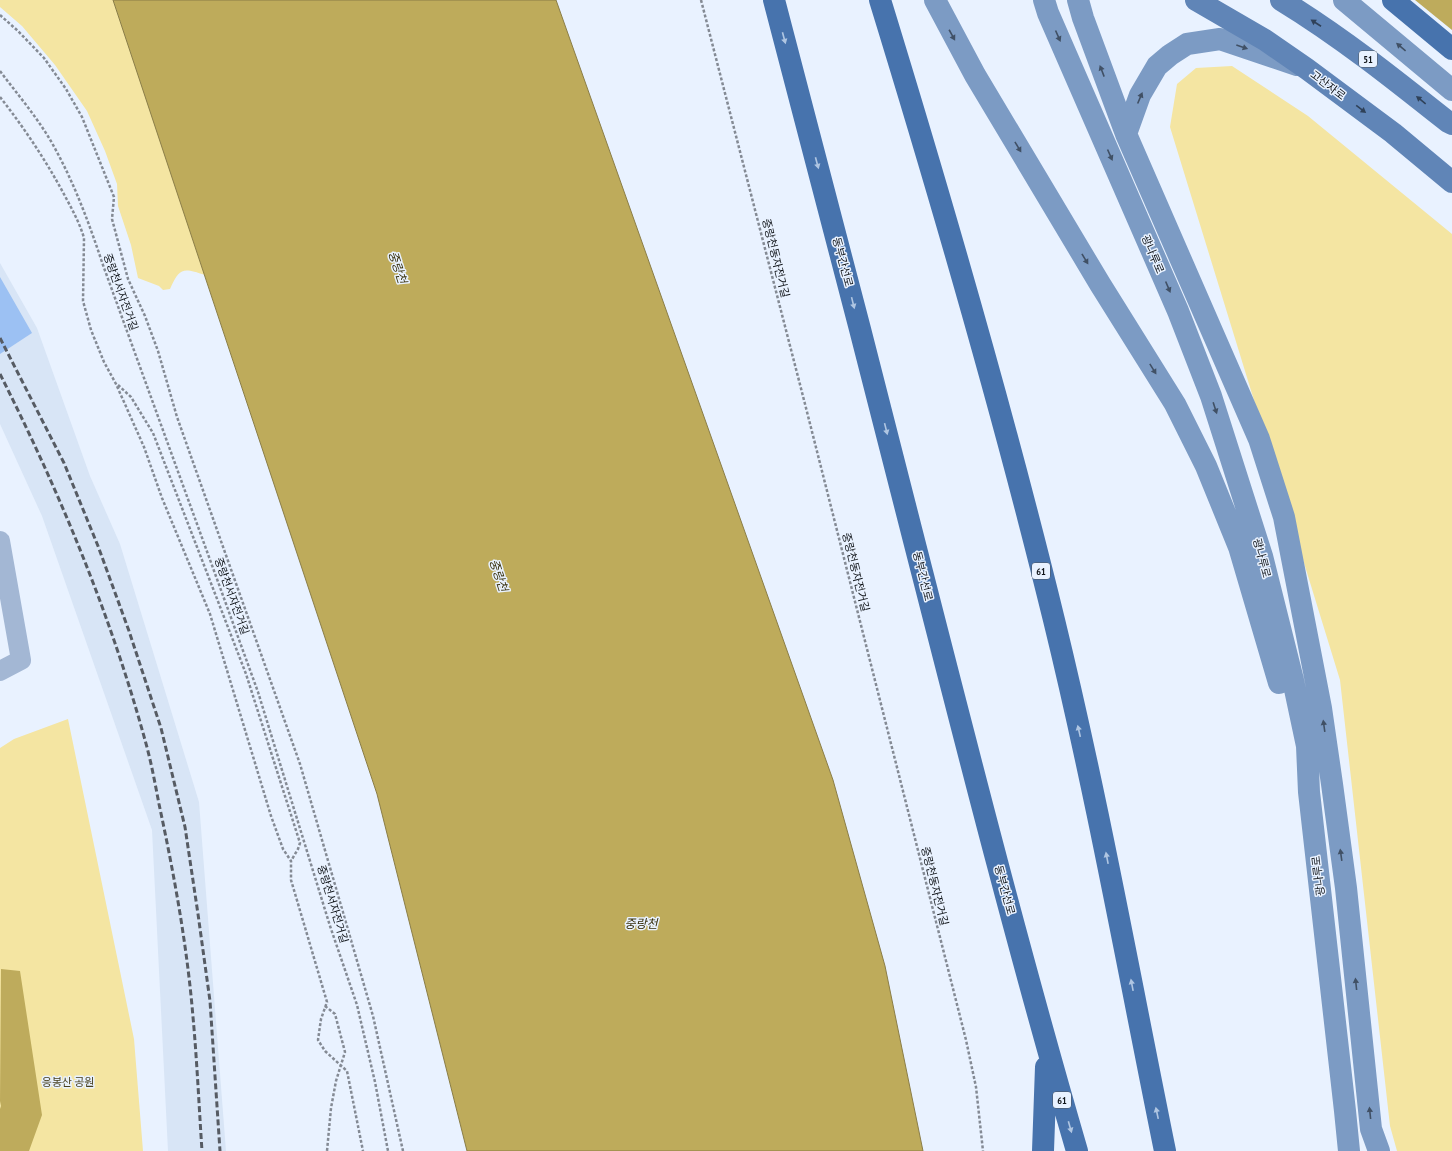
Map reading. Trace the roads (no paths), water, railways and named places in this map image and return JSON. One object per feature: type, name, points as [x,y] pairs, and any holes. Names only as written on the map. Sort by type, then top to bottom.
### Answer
[{"type":"highway","name":"동부간선로","points":[[774,0],[851,293],[956,705],[1047,1050],[1077,1151]]},
{"type":"highway","name":"61","points":[[880,0],[944,212],[996,393],[1055,622],[1100,825],[1165,1151]]},
{"type":"highway","points":[[1393,0],[1452,49]]},
{"type":"highway","points":[[1043,1151],[1047,1050]]},
{"type":"main road","points":[[935,0],[975,76],[1100,284],[1175,404],[1206,466],[1238,547],[1282,690],[1294,746],[1309,792]]},
{"type":"main road","name":"광나루로","points":[[1044,0],[1048,13],[1178,312],[1213,403],[1262,556],[1308,746],[1309,792],[1345,1111],[1348,1151]]},
{"type":"main road","name":"광나루로","points":[[1078,0],[1082,18],[1126,134],[1259,439],[1284,517],[1321,708],[1346,888],[1371,1129],[1379,1151]]},
{"type":"main road","name":"고산자로","points":[[1196,0],[1265,40],[1307,69],[1393,133],[1452,182]]},
{"type":"main road","name":"51","points":[[1281,0],[1340,39],[1386,72],[1452,124]]},
{"type":"main road","points":[[1344,0],[1452,90]]},
{"type":"main road","points":[[1126,134],[1140,95],[1157,66],[1187,44],[1220,39],[1307,69]]},
{"type":"street","points":[[0,541],[21,660],[0,671]]},
{"type":"water","name":"중랑천","points":[[113,0],[556,0],[833,780],[885,966],[923,1151],[467,1151],[377,794]]},
{"type":"railway","points":[[0,338],[64,463],[98,546],[129,631],[161,728],[185,827],[198,914],[210,1001],[220,1151]]},
{"type":"railway","points":[[0,374],[43,463],[82,553],[116,646],[147,748],[175,883],[184,936],[194,1034],[202,1151]]},
{"type":"park label","name":"응봉산 공원","points":[[68,1082]]}]
